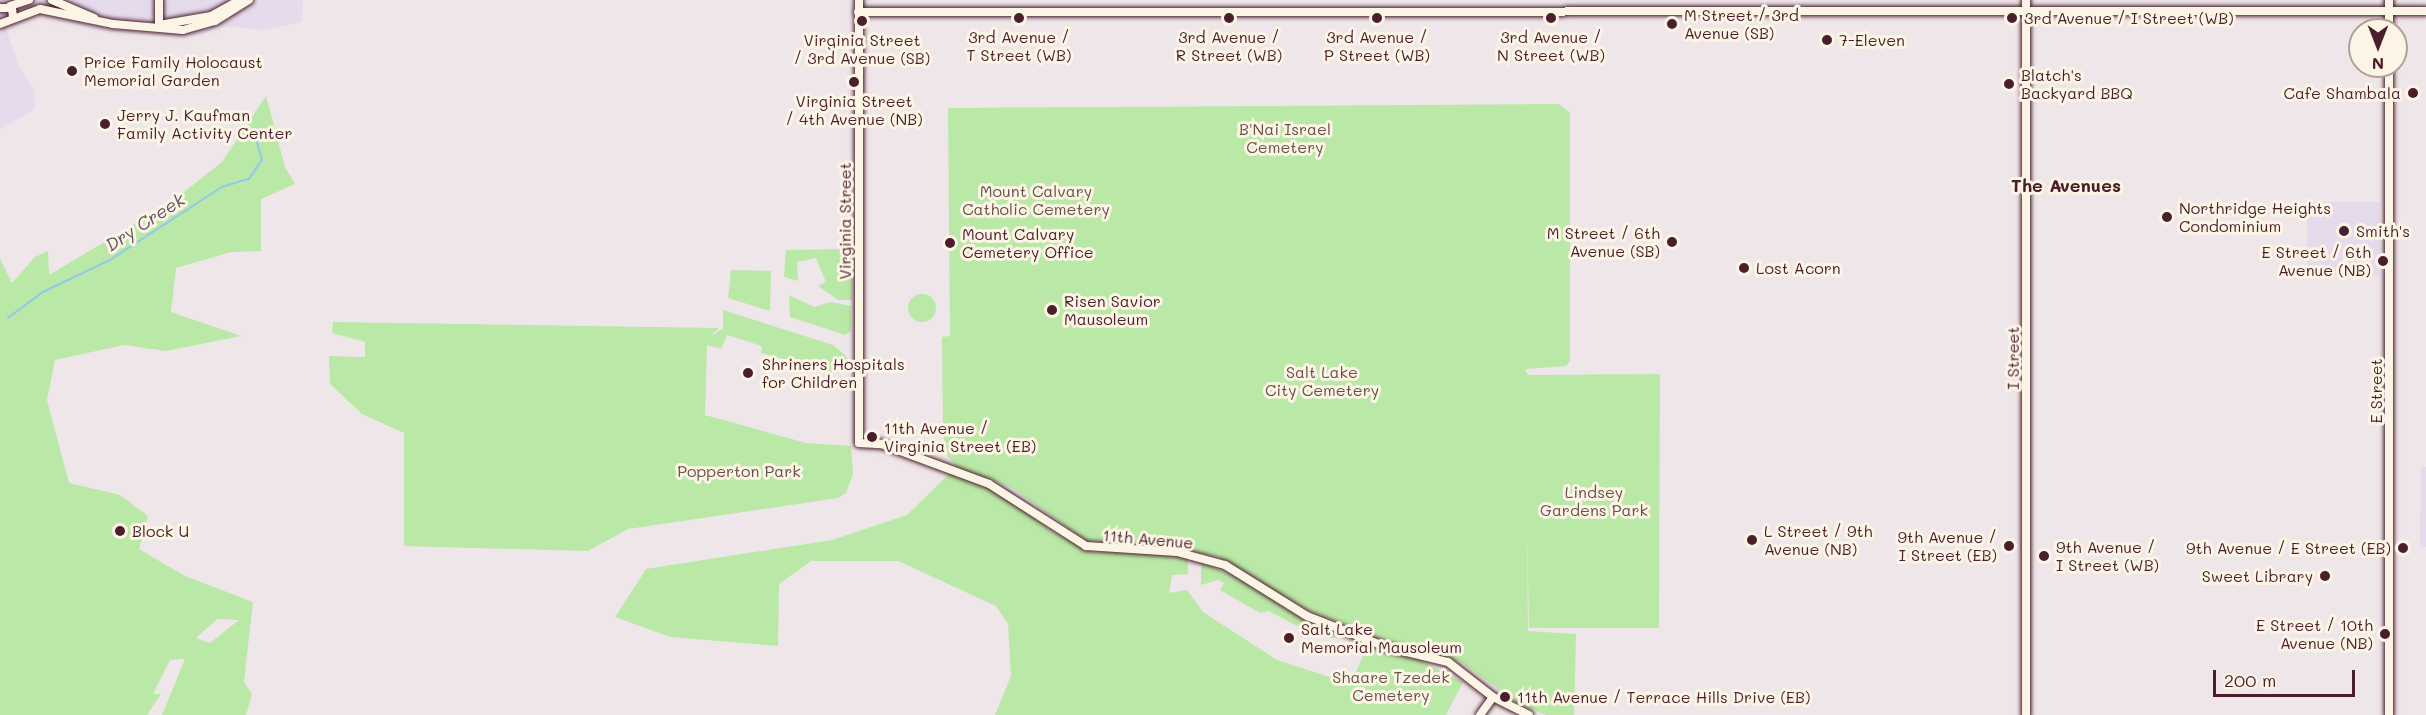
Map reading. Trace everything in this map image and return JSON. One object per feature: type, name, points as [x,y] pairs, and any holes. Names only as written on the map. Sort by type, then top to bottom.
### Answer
[{"type":"street","points":[[7,16],[29,0]]},
{"type":"street","points":[[52,0],[98,20]]},
{"type":"street","points":[[159,0],[159,26]]},
{"type":"street","points":[[7,16],[40,9],[98,20],[159,26],[204,18],[240,0]]},
{"type":"street","points":[[159,26],[169,30],[199,27],[249,0]]},
{"type":"street","name":"Virginia Street","points":[[859,0],[859,443]]},
{"type":"street","name":"I Street","points":[[2026,0],[2026,715]]},
{"type":"street","points":[[2389,0],[2389,18]]},
{"type":"street","points":[[0,8],[7,16]]},
{"type":"street","points":[[858,12],[2426,11]]},
{"type":"street","name":"E Street","points":[[2389,78],[2389,715]]},
{"type":"street","name":"11th Avenue","points":[[859,443],[881,444],[989,484],[1086,546],[1177,552],[1225,565],[1307,616],[1386,647],[1448,662],[1493,697],[1529,715]]},
{"type":"street","points":[[1480,715],[1493,697]]},
{"type":"shaded area","points":[[0,0],[303,0],[302,22],[264,30],[221,26],[200,35],[165,36],[103,31],[34,14],[6,27],[18,65],[35,92],[34,109],[0,130]]},
{"type":"shaded area","points":[[2307,202],[2380,202],[2380,275],[2307,275]]},
{"type":"shaded area","points":[[2421,467],[2426,467],[2426,547],[2420,547]]},
{"type":"green space","points":[[266,96],[285,167],[295,184],[261,199],[261,251],[231,252],[176,268],[171,312],[241,336],[166,351],[124,345],[55,360],[47,400],[69,483],[120,495],[148,516],[139,549],[185,576],[253,602],[244,682],[252,694],[246,715],[162,715],[185,659],[170,660],[153,694],[161,694],[147,715],[0,715],[0,259],[12,283],[35,257],[48,251],[49,275],[170,203],[222,162]],"holes":[[[217,619],[239,620],[210,643],[196,638]]]},
{"type":"green space","name":"Salt Lake City Cemetery","points":[[1559,104],[1570,113],[1570,361],[1566,366],[1525,369],[1528,375],[1660,374],[1659,628],[1529,628],[1527,524],[1528,631],[1576,634],[1574,715],[1546,715],[1519,704],[1461,662],[1385,641],[1306,609],[1219,557],[1175,548],[1087,541],[1012,488],[957,467],[948,457],[943,435],[942,337],[950,336],[948,108]]},
{"type":"green space","points":[[852,249],[852,300],[838,300],[818,286],[826,282],[816,258],[797,262],[798,281],[784,277],[786,250]]},
{"type":"green space","points":[[731,270],[771,271],[770,311],[728,298]]},
{"type":"green space","points":[[922,294],[932,298],[936,308],[932,318],[922,322],[912,318],[908,308],[912,298]]},
{"type":"green space","points":[[789,295],[814,307],[830,302],[851,306],[851,331],[845,335],[790,317]]},
{"type":"green space","name":"Popperton Park","points":[[723,310],[833,345],[846,356],[851,368],[836,373],[761,353],[762,346],[727,335],[721,349],[707,345],[705,415],[806,443],[851,446],[853,474],[846,493],[838,498],[628,529],[588,551],[404,546],[404,433],[362,414],[330,384],[329,356],[365,357],[365,342],[332,333],[333,322],[719,328],[710,336],[723,329]]},
{"type":"green space","name":"Shaare Tzedek Cemetery","points":[[950,473],[999,491],[1053,532],[1095,553],[1117,551],[1188,558],[1188,574],[1172,575],[1169,593],[1187,590],[1203,612],[1277,660],[1351,684],[1367,646],[1421,661],[1463,682],[1446,715],[995,715],[1011,676],[1008,624],[996,606],[898,561],[811,561],[779,584],[778,646],[670,637],[615,617],[646,569],[832,540],[907,515]]},
{"type":"green space","points":[[1201,562],[1243,580],[1301,618],[1347,638],[1320,638],[1303,624],[1297,626],[1269,611],[1260,613],[1220,590],[1224,583],[1218,580],[1201,585]]},
{"type":"waterway","name":"Dry Creek","points":[[8,318],[43,292],[110,260],[222,187],[249,179],[262,160],[257,142],[259,129]]},
{"type":"place","name":"3rd Avenue / T Street (WB)","points":[[1019,18]]},
{"type":"place","name":"3rd Avenue / R Street (WB)","points":[[1229,18]]},
{"type":"place","name":"3rd Avenue / P Street (WB)","points":[[1377,18]]},
{"type":"place","name":"3rd Avenue / N Street (WB)","points":[[1551,18]]},
{"type":"place","name":"3rd Avenue / I Street (WB)","points":[[2012,18]]},
{"type":"place","name":"Virginia Street / 3rd Avenue (SB)","points":[[862,21]]},
{"type":"place","name":"M Street / 3rd Avenue (SB)","points":[[1672,24]]},
{"type":"place","name":"7-Eleven","points":[[1827,40]]},
{"type":"place","name":"Price Family Holocaust Memorial Garden","points":[[72,71]]},
{"type":"place","name":"Virginia Street / 4th Avenue (NB)","points":[[854,82]]},
{"type":"place","name":"Blatch's Backyard BBQ","points":[[2009,84]]},
{"type":"place","name":"Cafe Shambala","points":[[2413,93]]},
{"type":"place","name":"Jerry J. Kaufman Family Activity Center","points":[[105,124]]},
{"type":"place","name":"Northridge Heights Condominium","points":[[2167,217]]},
{"type":"place","name":"Smith's","points":[[2344,231]]},
{"type":"place","name":"M Street / 6th Avenue (SB)","points":[[1672,242]]},
{"type":"place","name":"Mount Calvary Cemetery Office","points":[[950,243]]},
{"type":"place","name":"E Street / 6th Avenue (NB)","points":[[2383,261]]},
{"type":"place","name":"Lost Acorn","points":[[1744,268]]},
{"type":"place","name":"Risen Savior Mausoleum","points":[[1052,310]]},
{"type":"place","name":"Shriners Hospitals for Children","points":[[748,373]]},
{"type":"place","name":"11th Avenue / Virginia Street (EB)","points":[[872,437]]},
{"type":"place","name":"Block U","points":[[120,531]]},
{"type":"place","name":"L Street / 9th Avenue (NB)","points":[[1752,540]]},
{"type":"place","name":"9th Avenue / I Street (EB)","points":[[2009,546]]},
{"type":"place","name":"9th Avenue / E Street (EB)","points":[[2403,548]]},
{"type":"place","name":"9th Avenue / I Street (WB)","points":[[2044,556]]},
{"type":"place","name":"Sweet Library","points":[[2325,576]]},
{"type":"place","name":"E Street / 10th Avenue (NB)","points":[[2385,634]]},
{"type":"place","name":"Salt Lake Memorial Mausoleum","points":[[1289,638]]},
{"type":"place","name":"11th Avenue / Terrace Hills Drive (EB)","points":[[1505,697]]},
{"type":"district","name":"The Avenues","points":[[2066,185]]},
{"type":"park label","name":"B'Nai Israel Cemetery","points":[[1285,138]]},
{"type":"park label","name":"Mount Calvary Catholic Cemetery","points":[[1036,200]]},
{"type":"park label","name":"Lindsey Gardens Park","points":[[1594,501]]}]
